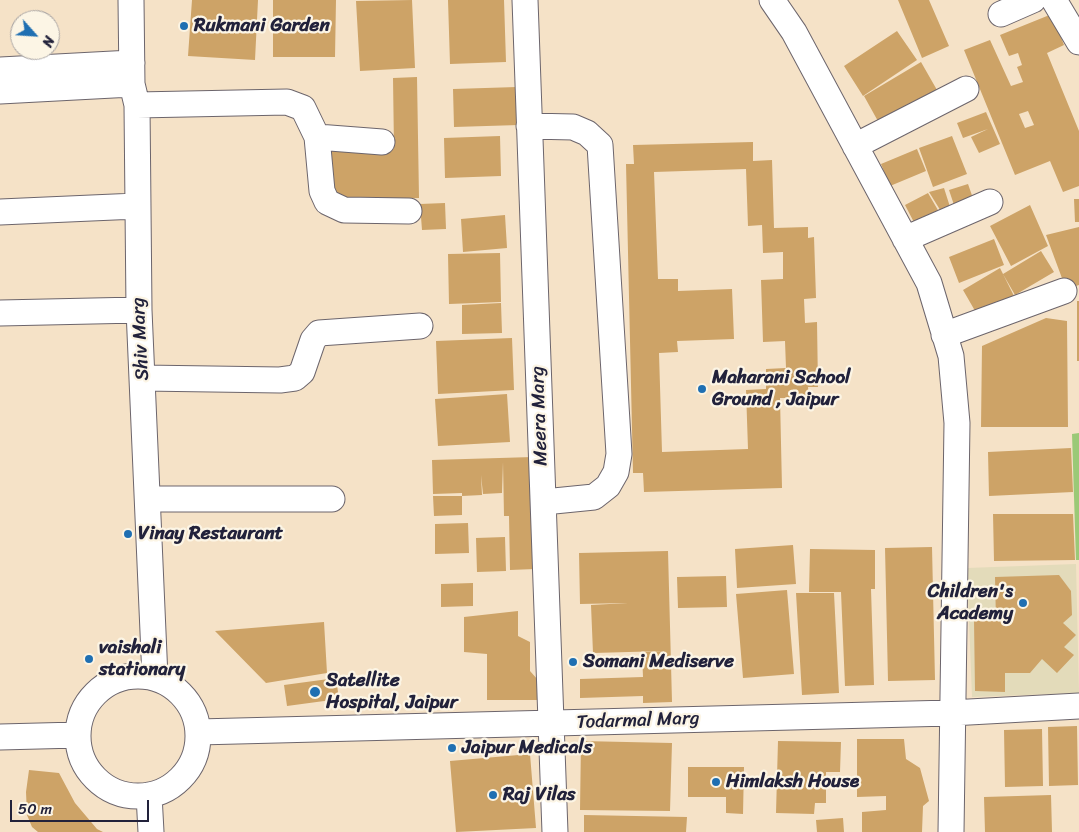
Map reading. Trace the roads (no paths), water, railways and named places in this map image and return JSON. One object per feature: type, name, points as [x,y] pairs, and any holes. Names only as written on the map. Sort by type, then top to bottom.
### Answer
[{"type":"street","name":"Shiv Marg","points":[[131,0],[139,310],[155,678]]},
{"type":"street","name":"Meera Marg","points":[[525,0],[555,832]]},
{"type":"street","points":[[772,0],[794,32],[928,283],[951,356],[957,423],[951,713],[951,832]]},
{"type":"street","points":[[1001,14],[1033,0]]},
{"type":"street","points":[[1054,0],[1079,42]]},
{"type":"street","points":[[0,70],[287,102],[303,108],[317,137],[322,191],[327,202],[344,210],[410,212]]},
{"type":"street","points":[[0,91],[134,84]]},
{"type":"street","points":[[855,146],[966,89]]},
{"type":"street","points":[[530,126],[573,127],[586,133],[600,145],[619,454],[616,472],[608,486],[594,497],[544,502]]},
{"type":"street","points":[[317,137],[382,142]]},
{"type":"street","points":[[905,238],[990,202]]},
{"type":"street","points":[[0,212],[137,206]]},
{"type":"street","points":[[944,335],[1064,291]]},
{"type":"street","points":[[0,313],[139,310]]},
{"type":"street","points":[[143,378],[280,380],[295,378],[302,372],[313,340],[319,334],[420,326]]},
{"type":"street","points":[[148,499],[332,499]]},
{"type":"street","points":[[133,676],[155,678],[171,686],[185,698],[194,714],[198,732],[196,754],[185,773],[169,788],[149,795],[127,796],[107,788],[91,774],[81,756],[78,734],[82,713],[94,695],[112,681],[133,676]]},
{"type":"street","name":"Todarmal Marg","points":[[198,732],[951,713],[1079,706]]},
{"type":"street","points":[[0,737],[78,734]]},
{"type":"street","points":[[149,795],[151,832]]},
{"type":"place","name":"Rukmani Garden","points":[[184,26]]},
{"type":"place","name":"Maharani School Ground , Jaipur","points":[[702,389]]},
{"type":"place","name":"Vinay Restaurant","points":[[128,534]]},
{"type":"place","name":"Children's Academy","points":[[1023,603]]},
{"type":"place","name":"vaishali stationary","points":[[89,659]]},
{"type":"place","name":"Somani Mediserve","points":[[573,662]]},
{"type":"place","name":"Satellite Hospital, Jaipur","points":[[315,692]]},
{"type":"place","name":"Jaipur Medicals","points":[[452,748]]},
{"type":"place","name":"Himlaksh House","points":[[716,782]]},
{"type":"place","name":"Raj Vilas","points":[[493,795]]}]
